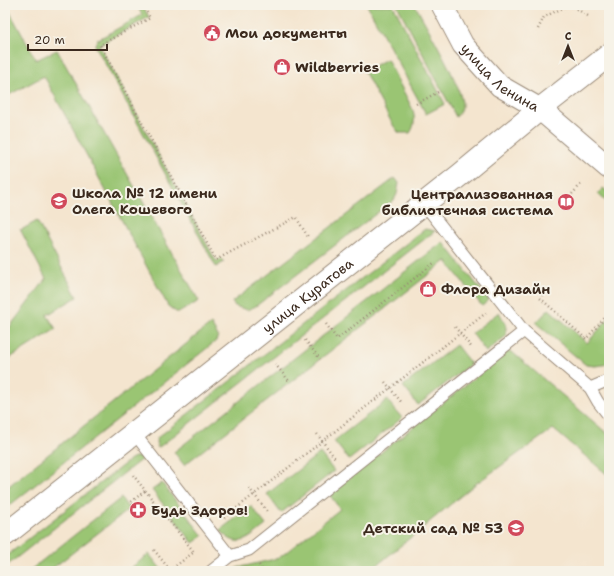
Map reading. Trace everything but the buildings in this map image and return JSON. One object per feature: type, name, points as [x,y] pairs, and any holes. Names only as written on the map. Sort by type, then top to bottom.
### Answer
[{"type":"street","name":"улица Ленина","points":[[442,5],[463,45],[500,86],[540,109],[609,168]]},
{"type":"street","name":"улица Куратова","points":[[5,535],[424,204],[540,109],[609,55]]},
{"type":"lane","points":[[424,204],[524,331],[590,388],[598,402],[609,416]]},
{"type":"lane","points":[[211,571],[230,556],[250,550],[524,331]]},
{"type":"lane","points":[[590,388],[609,380]]},
{"type":"lane","points":[[134,433],[230,556]]},
{"type":"path","points":[[143,5],[150,18],[100,45],[216,260],[296,217],[308,237]]},
{"type":"path","points":[[538,29],[544,17],[570,5],[588,16]]},
{"type":"path","points":[[416,104],[440,91]]},
{"type":"path","points":[[572,194],[582,183]]},
{"type":"path","points":[[326,324],[337,339],[434,263]]},
{"type":"path","points":[[545,292],[540,298],[586,339],[609,313]]},
{"type":"path","points":[[221,520],[485,314]]},
{"type":"path","points":[[455,327],[484,363]]},
{"type":"path","points":[[305,340],[320,359]]},
{"type":"path","points":[[275,364],[290,382]]},
{"type":"path","points":[[385,382],[414,419]]},
{"type":"path","points":[[317,434],[347,472]]},
{"type":"path","points":[[133,474],[194,552],[170,571],[154,550]]},
{"type":"path","points":[[249,488],[279,526]]},
{"type":"path","points":[[133,505],[131,502],[146,490]]},
{"type":"green space","points":[[5,5],[36,60],[57,50],[199,301],[180,312],[176,312],[168,306],[44,76],[5,97]]},
{"type":"green space","points":[[137,5],[142,5],[149,17],[99,45],[216,261],[222,259],[224,262],[216,267],[95,45],[97,40],[142,15]]},
{"type":"green space","points":[[367,5],[393,5],[445,104],[426,114]]},
{"type":"green space","points":[[397,5],[415,5],[451,71],[461,98],[462,106],[461,111],[456,117]]},
{"type":"green space","points":[[387,59],[413,110],[414,122],[410,133],[399,133],[393,125],[364,71]]},
{"type":"green space","points":[[395,178],[399,183],[394,200],[256,306],[247,310],[235,306],[232,302]]},
{"type":"green space","points":[[603,188],[609,193],[609,204],[598,194]]},
{"type":"green space","points":[[37,221],[77,297],[47,315],[56,329],[5,361],[5,333],[46,279],[20,229],[21,230]]},
{"type":"green space","points":[[425,229],[435,231],[158,448],[156,442],[157,438]]},
{"type":"green space","points":[[443,242],[489,300],[482,306],[446,261],[184,465],[174,452]]},
{"type":"green space","points":[[549,309],[587,343],[609,318],[609,364],[595,366],[586,365],[536,323]]},
{"type":"green space","points":[[499,312],[506,325],[506,336],[486,352],[472,333]]},
{"type":"green space","points":[[211,324],[218,336],[216,341],[5,509],[5,489]]},
{"type":"green space","points":[[456,345],[471,364],[418,405],[403,386]]},
{"type":"green space","points":[[507,352],[512,352],[609,435],[609,476],[553,429],[474,485],[370,571],[233,571],[237,568],[279,558],[340,509],[329,494]]},
{"type":"green space","points":[[387,400],[402,418],[349,460],[334,441]]},
{"type":"green space","points":[[320,453],[334,471],[281,513],[267,494]]},
{"type":"green space","points":[[135,457],[140,457],[142,459],[5,567],[5,557]]},
{"type":"green space","points":[[162,483],[203,536],[193,543],[152,490]]},
{"type":"green space","points":[[121,498],[129,509],[49,571],[29,571]]},
{"type":"green space","points":[[251,506],[266,525],[254,535],[243,541],[238,541],[232,540],[220,530]]},
{"type":"green space","points":[[149,554],[161,569],[158,571],[127,571]]},
{"type":"place","name":"Мои документы","points":[[212,33]]},
{"type":"place","name":"Wildberries","points":[[282,67]]},
{"type":"place","name":"Школа № 12 имени Олега Кошевого","points":[[59,201]]},
{"type":"place","name":"Централизованная библиотечная система","points":[[566,202]]},
{"type":"place","name":"Флора Дизайн","points":[[428,289]]},
{"type":"place","name":"Будь Здоров!","points":[[138,510]]},
{"type":"place","name":"Детский сад № 53","points":[[516,528]]}]
